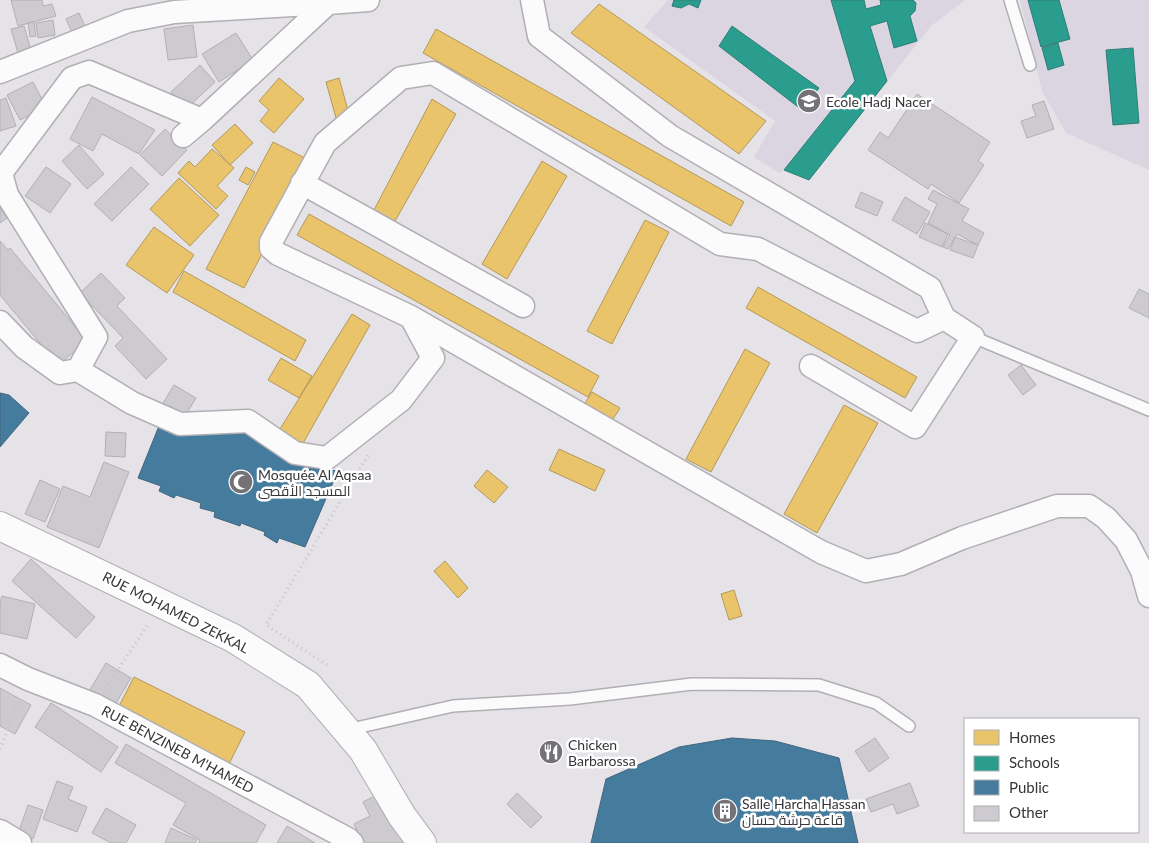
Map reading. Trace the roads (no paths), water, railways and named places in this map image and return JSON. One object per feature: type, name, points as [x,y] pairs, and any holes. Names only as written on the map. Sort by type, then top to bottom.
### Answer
[{"type":"street","points":[[0,72],[128,21],[172,6],[368,0]]},
{"type":"street","points":[[532,0],[539,36],[670,136],[930,288],[944,318],[973,337],[915,427],[811,366]]},
{"type":"street","points":[[183,136],[329,2]]},
{"type":"street","points":[[78,370],[96,337],[7,195],[1,173],[72,78],[89,72],[202,120]]},
{"type":"street","points":[[944,318],[918,331],[758,249],[720,244],[433,73],[401,78],[325,143],[270,242],[272,248],[278,254],[411,317],[821,552],[866,571],[901,564],[962,538],[1057,506],[1089,506],[1106,518],[1126,540],[1142,571],[1149,596]]},
{"type":"street","points":[[302,183],[523,306]]},
{"type":"street","points":[[0,322],[24,347],[60,374],[78,370],[132,403],[180,424],[248,421],[295,453],[327,458],[401,400],[433,358],[411,317]]},
{"type":"street","name":"RUE MOHAMED ZEKKAL","points":[[0,526],[233,638],[308,685],[363,750],[402,816],[422,843]]},
{"type":"street","name":"RUE BENZINEB M'HAMED","points":[[0,665],[28,679],[95,705],[348,839],[352,843]]},
{"type":"street","points":[[0,830],[20,843]]},
{"type":"lane","points":[[1010,0],[1030,65]]},
{"type":"lane","points":[[973,337],[1149,410]]},
{"type":"lane","points":[[346,730],[452,706],[570,699],[692,684],[819,685],[876,703],[909,726]]},
{"type":"place","name":"Ecole Hadj Nacer","points":[[809,101]]},
{"type":"place","name":"Mosquée Al Aqsaa المسجد الأقصى","points":[[241,482]]},
{"type":"place","name":"Chicken Barbarossa","points":[[551,752]]},
{"type":"place","name":"Salle Harcha Hassan قاعة حرشة حسان","points":[[725,811]]}]
